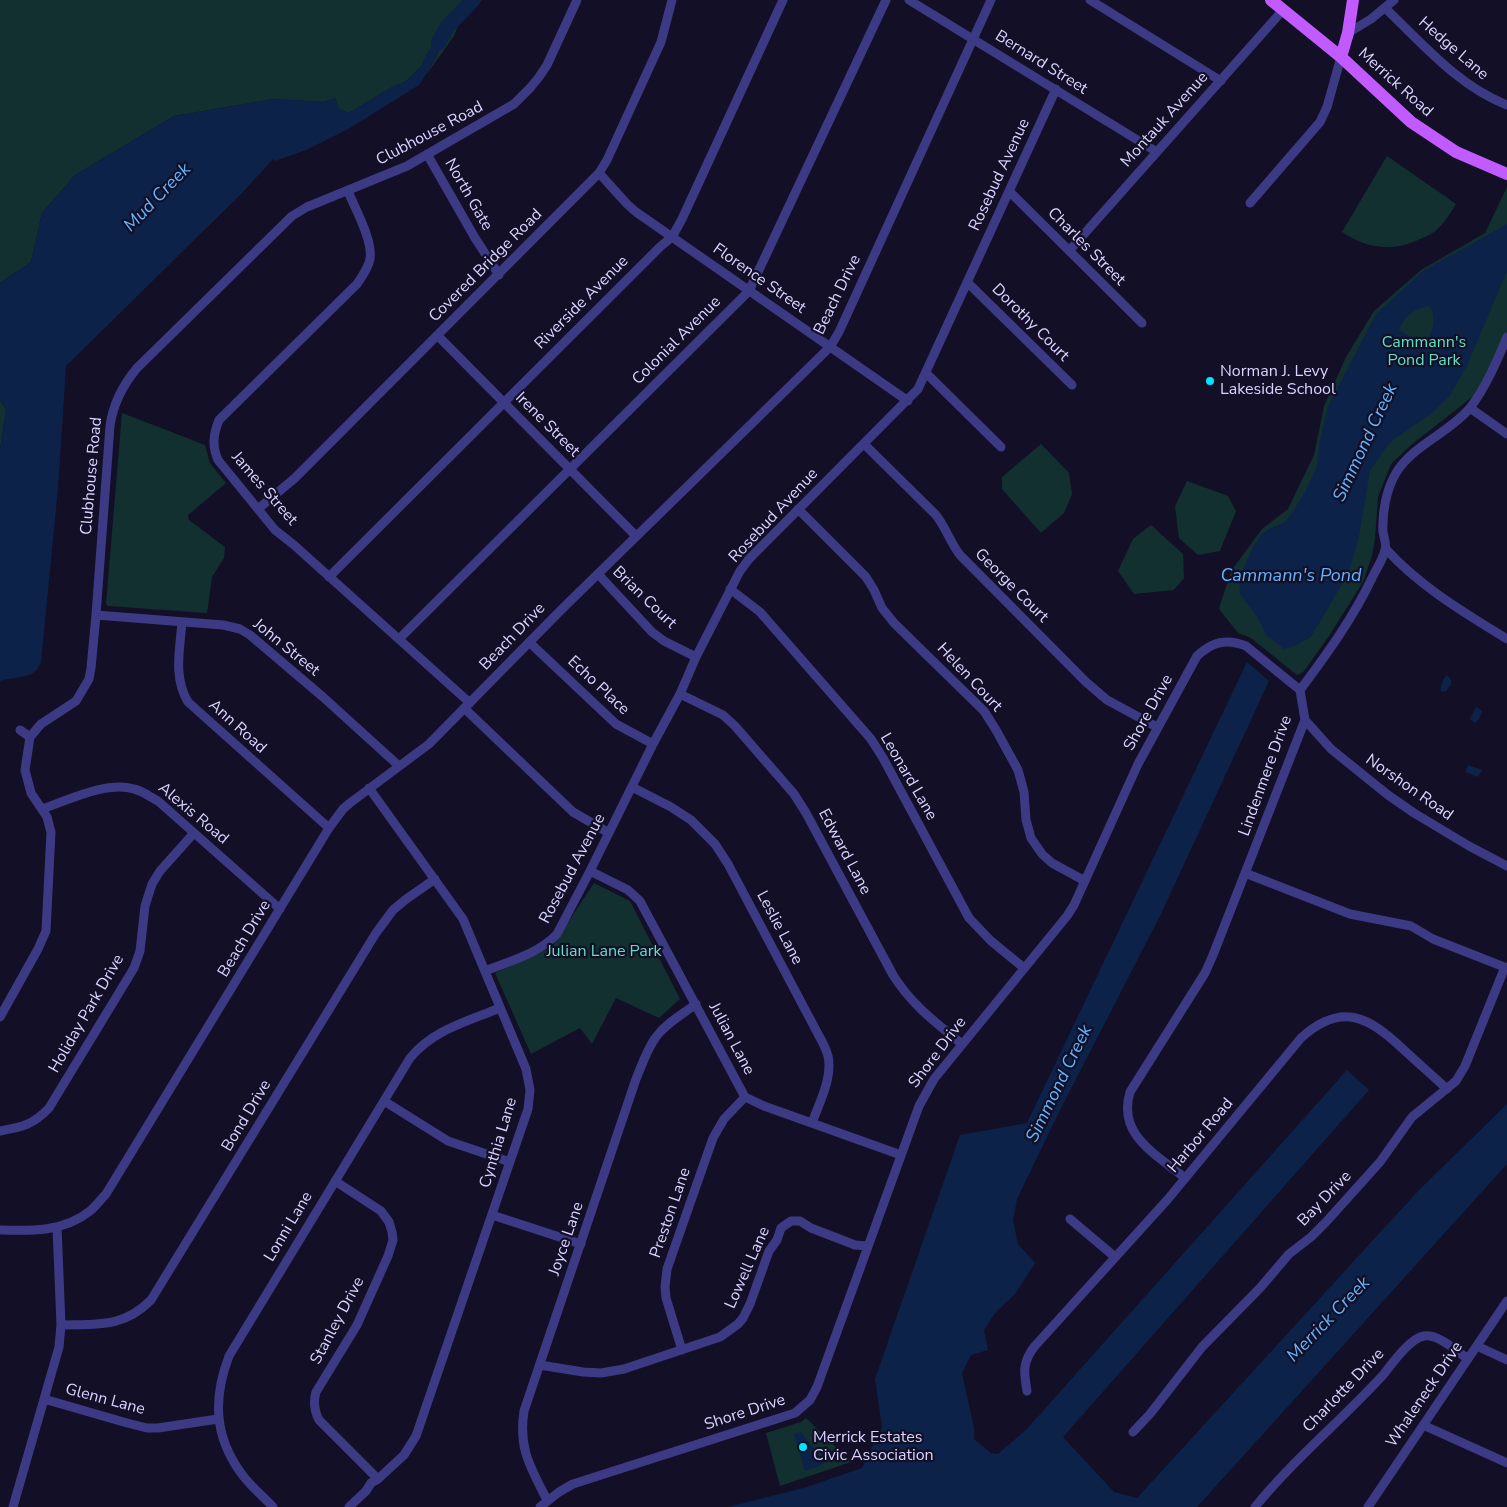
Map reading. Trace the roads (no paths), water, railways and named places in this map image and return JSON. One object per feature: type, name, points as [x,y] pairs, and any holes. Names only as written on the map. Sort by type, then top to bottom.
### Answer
[{"type":"main road","name":"Merrick Road","points":[[1271,0],[1341,57],[1411,122],[1456,152],[1507,174]]},
{"type":"main road","points":[[1341,57],[1348,33],[1352,0]]},
{"type":"street","name":"Clubhouse Road","points":[[30,737],[41,724],[76,700],[83,690],[91,668],[110,426],[112,412],[120,390],[137,368],[286,220],[307,207],[407,166],[514,104],[530,88],[547,64],[577,0]]},
{"type":"street","name":"Covered Bridge Road","points":[[258,509],[295,478],[599,173],[661,42],[672,0]]},
{"type":"street","name":"Riverside Avenue","points":[[329,576],[672,237],[682,220],[783,0]]},
{"type":"street","name":"Colonial Avenue","points":[[398,639],[749,291],[886,0]]},
{"type":"street","name":"Bernard Street","points":[[910,0],[1157,152]]},
{"type":"street","name":"Beach Drive","points":[[0,1230],[38,1230],[57,1227],[78,1219],[90,1211],[106,1194],[329,828],[343,809],[429,744],[636,536],[830,347],[839,332],[991,0]]},
{"type":"street","points":[[1090,0],[1221,81]]},
{"type":"street","points":[[1348,33],[1371,19],[1394,0]]},
{"type":"street","name":"Hedge Lane","points":[[1385,8],[1457,76],[1475,90],[1507,106]]},
{"type":"street","name":"Montauk Avenue","points":[[1069,251],[1283,10]]},
{"type":"street","points":[[1250,203],[1320,122],[1327,107],[1341,57]]},
{"type":"street","name":"Rosebud Avenue","points":[[485,971],[534,951],[551,941],[562,926],[590,871],[652,744],[680,694],[730,589],[749,559],[918,389],[1056,89]]},
{"type":"street","name":"North Gate","points":[[427,154],[498,275]]},
{"type":"street","name":"Florence Street","points":[[599,173],[626,204],[908,401]]},
{"type":"street","name":"James Street","points":[[348,191],[369,244],[370,259],[366,271],[357,284],[219,420],[214,432],[213,445],[218,460],[278,533],[329,576],[398,639],[573,812],[609,833]]},
{"type":"street","name":"Charles Street","points":[[1009,192],[1142,323]]},
{"type":"street","name":"Dorothy Court","points":[[967,282],[1072,386]]},
{"type":"street","name":"Irene Street","points":[[438,336],[636,536]]},
{"type":"street","points":[[1300,690],[1349,620],[1363,597],[1386,549],[1383,532],[1384,510],[1389,489],[1396,474],[1411,456],[1470,408],[1492,372],[1507,337]]},
{"type":"street","points":[[926,373],[1001,447]]},
{"type":"street","points":[[1470,408],[1507,434]]},
{"type":"street","name":"George Court","points":[[864,444],[936,515],[944,525],[952,546],[960,555],[1086,682],[1106,700],[1157,728]]},
{"type":"street","name":"Helen Court","points":[[798,509],[866,577],[882,608],[894,623],[984,711],[1018,770],[1024,792],[1026,820],[1031,838],[1042,854],[1052,863],[1085,880]]},
{"type":"street","points":[[1386,549],[1421,581],[1458,609],[1507,639]]},
{"type":"street","name":"Brian Court","points":[[598,574],[652,632],[664,641],[696,657]]},
{"type":"street","name":"Leonard Lane","points":[[730,589],[760,612],[871,739],[888,766],[969,918],[991,941],[1024,968]]},
{"type":"street","name":"John Street","points":[[96,615],[223,625],[240,629],[250,635],[323,697],[399,766]]},
{"type":"street","name":"Ann Road","points":[[182,622],[178,676],[182,692],[188,702],[329,828]]},
{"type":"street","name":"Shore Drive","points":[[540,1507],[547,1500],[573,1484],[590,1477],[795,1413],[810,1400],[817,1387],[918,1106],[925,1093],[962,1044],[1067,916],[1138,764],[1197,656],[1214,644],[1228,641],[1246,646],[1300,690]]},
{"type":"street","name":"Echo Place","points":[[530,642],[616,724],[652,744]]},
{"type":"street","name":"Lindenmere Drive","points":[[1185,1178],[1135,1136],[1127,1119],[1127,1101],[1135,1082],[1205,973],[1305,720],[1300,690]]},
{"type":"street","name":"Edward Lane","points":[[680,694],[723,715],[735,726],[794,794],[806,813],[892,975],[917,1007],[962,1044]]},
{"type":"street","name":"Norshon Road","points":[[1305,720],[1331,749],[1414,814],[1507,866]]},
{"type":"street","points":[[0,1017],[46,931],[52,840],[49,824],[31,793],[25,770],[30,737],[20,730]]},
{"type":"street","name":"Leslie Lane","points":[[632,787],[671,807],[691,820],[715,844],[728,864],[828,1055],[827,1080],[812,1123]]},
{"type":"street","name":"Alexis Road","points":[[42,809],[106,788],[133,788],[144,792],[158,801],[280,910]]},
{"type":"street","name":"Cynthia Lane","points":[[348,1507],[366,1491],[371,1483],[404,1455],[416,1436],[528,1110],[530,1090],[526,1069],[463,919],[369,788]]},
{"type":"street","name":"Holiday Park Drive","points":[[0,1131],[29,1125],[39,1119],[49,1108],[134,968],[140,951],[146,906],[152,884],[160,871],[194,833]]},
{"type":"street","name":"Julian Lane","points":[[590,871],[628,890],[640,901],[745,1097],[764,1106],[901,1155]]},
{"type":"street","points":[[1245,873],[1350,914],[1411,926],[1433,939],[1506,968]]},
{"type":"street","name":"Bond Drive","points":[[61,1325],[102,1324],[120,1321],[140,1311],[151,1300],[376,933],[393,910],[435,878]]},
{"type":"street","name":"Bay Drive","points":[[1133,1432],[1150,1414],[1202,1348],[1260,1288],[1289,1254],[1311,1237],[1326,1222],[1380,1162],[1412,1117],[1456,1081],[1465,1066],[1506,968]]},
{"type":"street","name":"Joyce Lane","points":[[547,1500],[527,1459],[522,1435],[524,1411],[636,1079],[647,1052],[663,1029],[696,1004]]},
{"type":"street","name":"Lonni Lane","points":[[273,1507],[242,1475],[227,1449],[218,1419],[218,1392],[228,1356],[410,1058],[427,1040],[438,1033],[500,1008]]},
{"type":"street","name":"Harbor Road","points":[[1027,1391],[1024,1368],[1027,1356],[1185,1178],[1301,1038],[1314,1026],[1339,1018],[1352,1018],[1372,1023],[1384,1031],[1447,1089]]},
{"type":"street","name":"Preston Lane","points":[[682,1350],[664,1287],[668,1269],[712,1138],[724,1119],[745,1097]]},
{"type":"street","points":[[384,1101],[448,1141],[510,1162]]},
{"type":"street","name":"Stanley Drive","points":[[335,1181],[382,1211],[389,1222],[393,1240],[388,1256],[357,1325],[316,1392],[314,1407],[319,1420],[378,1479]]},
{"type":"street","points":[[492,1214],[581,1244]]},
{"type":"street","points":[[1070,1219],[1115,1257]]},
{"type":"street","name":"Lowell Lane","points":[[540,1365],[583,1372],[624,1369],[720,1337],[738,1324],[750,1304],[769,1251],[777,1240],[781,1228],[791,1221],[800,1221],[811,1228],[855,1245],[868,1246]]},
{"type":"street","points":[[13,1507],[58,1347],[61,1325],[57,1227]]},
{"type":"street","name":"Whaleneck Drive","points":[[1372,1506],[1423,1425],[1507,1301]]},
{"type":"street","name":"Charlotte Drive","points":[[1255,1507],[1298,1459],[1356,1404],[1417,1338],[1426,1336],[1436,1338],[1468,1359]]},
{"type":"street","points":[[1477,1346],[1507,1360]]},
{"type":"street","name":"Glenn Lane","points":[[44,1399],[127,1424],[147,1428],[218,1419]]},
{"type":"street","points":[[1423,1425],[1507,1464]]},
{"type":"water","points":[[447,27],[440,49],[419,85],[350,128],[306,150],[275,161],[273,159],[240,195],[66,366],[58,488],[41,662],[38,668],[30,675],[0,681],[0,450],[6,410],[0,400],[0,283],[31,262],[42,213],[75,175],[174,116],[274,99],[324,102],[335,98],[339,109],[349,113],[392,87],[405,82],[421,67],[428,52]]},
{"type":"water","name":"Cammann's Pond","points":[[1507,224],[1507,271],[1467,366],[1449,397],[1432,413],[1393,440],[1370,471],[1359,536],[1349,572],[1311,637],[1297,645],[1284,649],[1266,635],[1258,618],[1240,594],[1239,579],[1251,551],[1260,536],[1269,529],[1283,523],[1290,516],[1305,492],[1317,466],[1320,440],[1328,406],[1376,314],[1423,271]],"holes":[[[1429,306],[1432,310],[1433,326],[1429,336],[1421,343],[1399,330],[1407,317],[1415,311]]]},
{"type":"water","points":[[1247,662],[1269,681],[1160,916],[1058,1114],[1017,1199],[1013,1221],[1018,1244],[1035,1263],[1015,1294],[995,1313],[984,1330],[988,1350],[971,1355],[962,1373],[974,1428],[974,1439],[991,1453],[998,1454],[1026,1430],[1347,1070],[1369,1090],[1063,1437],[1114,1492],[1137,1498],[1419,1190],[1507,1104],[1507,1164],[1197,1507],[728,1507],[807,1487],[862,1468],[882,1427],[875,1379],[960,1135],[1027,1123]]},
{"type":"water","points":[[1447,675],[1451,680],[1451,685],[1445,692],[1441,691],[1441,687]]},
{"type":"water","points":[[1476,707],[1482,711],[1475,723],[1470,719]]},
{"type":"water","points":[[1468,765],[1482,770],[1478,777],[1465,772]]},
{"type":"water","points":[[801,1432],[824,1463],[805,1471],[794,1434]]},
{"type":"waterway","name":"Mud Creek","points":[[438,43],[447,27],[473,0]]},
{"type":"place","name":"Norman J. Levy Lakeside School","points":[[1210,381]]},
{"type":"place","name":"Merrick Estates Civic Association","points":[[803,1447]]},
{"type":"park label","name":"Cammann's Pond Park","points":[[1424,352]]},
{"type":"park label","name":"Julian Lane Park","points":[[604,952]]},
{"type":"water label","name":"Simmond Creek","points":[[1366,443]]},
{"type":"water label","name":"Simmond Creek","points":[[1060,1084]]},
{"type":"water label","name":"Merrick Creek","points":[[1329,1320]]}]
